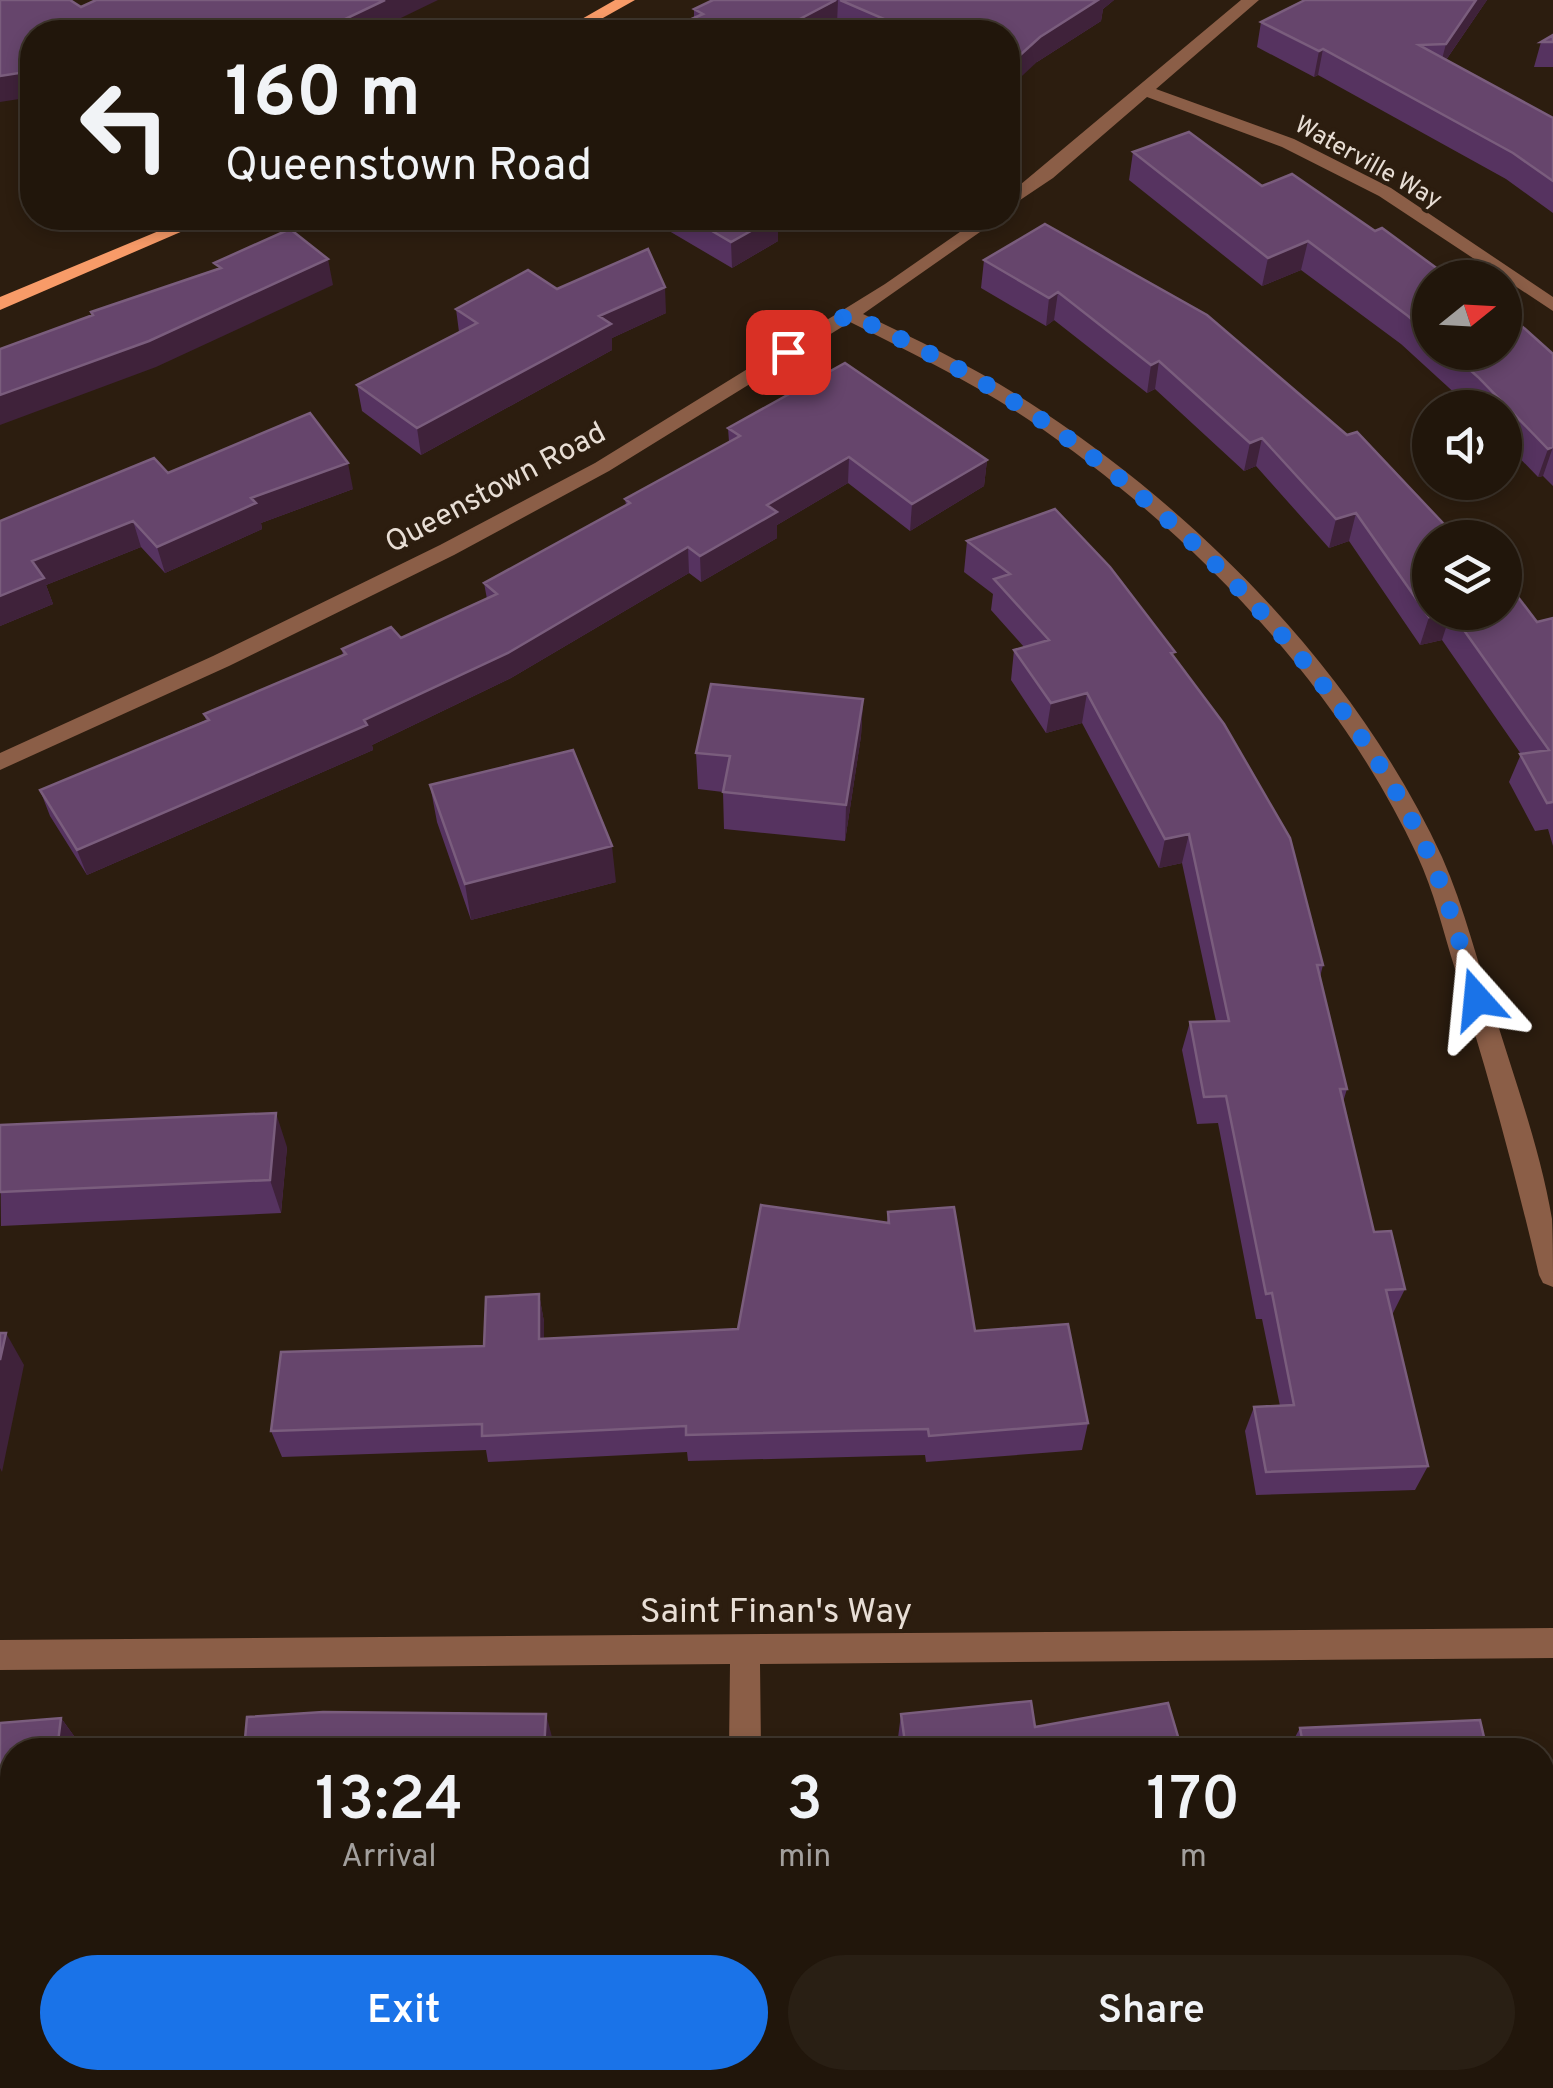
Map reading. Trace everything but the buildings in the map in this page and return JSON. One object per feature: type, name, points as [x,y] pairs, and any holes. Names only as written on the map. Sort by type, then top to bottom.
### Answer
[{"type":"main road","points":[[590,20],[627,0]]},
{"type":"main road","points":[[0,304],[176,230]]},
{"type":"street","points":[[1020,193],[1251,0]]},
{"type":"street","name":"Waterville Way","points":[[1145,91],[1288,142],[1385,192],[1553,304]]},
{"type":"street","name":"Queenstown Road","points":[[0,762],[221,661],[447,550],[602,466],[849,314],[973,230]]},
{"type":"street","points":[[849,314],[999,392],[1123,479],[1202,551],[1312,671],[1376,760],[1430,859],[1489,1034],[1553,1275]]},
{"type":"street","name":"Saint Finan's Way","points":[[0,1655],[1553,1642]]},
{"type":"street","points":[[745,1647],[745,1738]]},
{"type":"route","points":[[788,352],[849,314],[999,392],[1039,418],[1123,479],[1202,551],[1312,671],[1376,760],[1430,859],[1477,999]]}]
